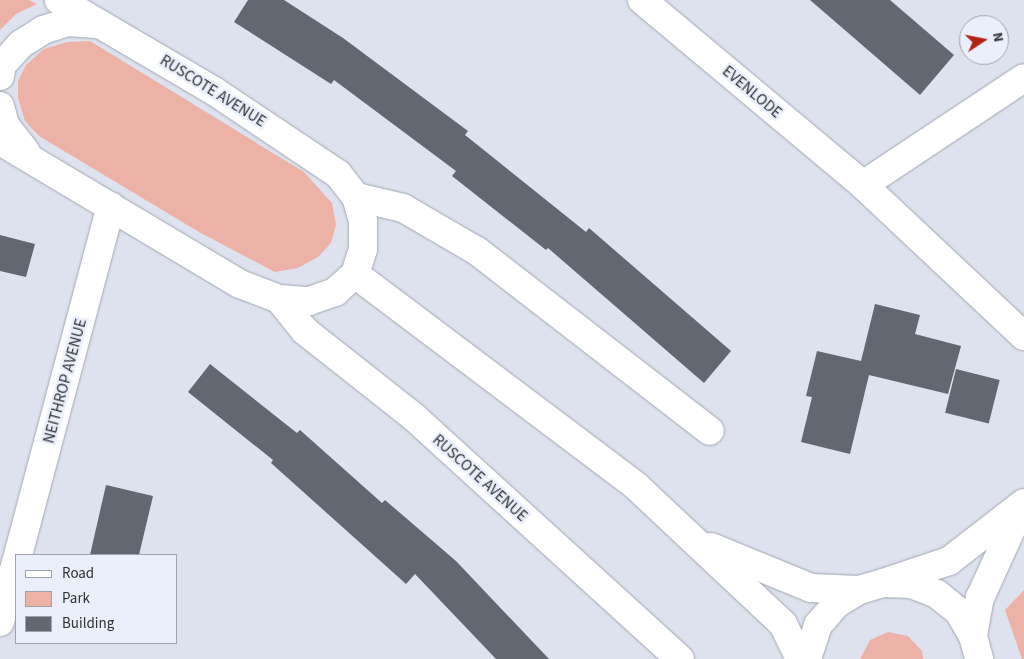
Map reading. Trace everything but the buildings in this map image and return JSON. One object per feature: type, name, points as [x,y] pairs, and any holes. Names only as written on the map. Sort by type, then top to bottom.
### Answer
[{"type":"street","name":"RUSCOTE AVENUE","points":[[0,141],[30,157],[240,284],[279,299],[309,301],[335,292],[355,274],[363,249],[363,221],[356,197],[338,174],[299,146],[104,24],[58,0]]},
{"type":"street","name":"EVENLODE","points":[[642,0],[863,185],[1024,336]]},
{"type":"street","points":[[0,76],[2,65],[21,44],[43,30],[67,22],[104,24]]},
{"type":"street","points":[[863,185],[1024,78]]},
{"type":"street","points":[[0,106],[5,125],[30,157]]},
{"type":"street","points":[[356,197],[403,208],[477,251],[710,431]]},
{"type":"street","name":"NEITHROP AVENUE","points":[[18,554],[111,206]]},
{"type":"street","points":[[355,274],[621,474],[783,624],[800,659]]},
{"type":"street","name":"RUSCOTE AVENUE","points":[[279,299],[305,331],[415,418],[680,659]]},
{"type":"street","points":[[807,659],[818,624],[836,604],[871,586],[949,561],[1023,505]]},
{"type":"street","points":[[976,648],[980,598],[1023,505]]},
{"type":"street","points":[[695,541],[811,588],[911,584],[937,594],[959,612],[976,648]]},
{"type":"street","points":[[0,622],[15,566]]},
{"type":"green space","points":[[0,0],[29,0],[37,4],[16,14],[0,30]]},
{"type":"green space","points":[[90,41],[304,172],[332,203],[336,225],[331,243],[318,257],[298,268],[275,272],[199,232],[39,136],[25,121],[18,98],[18,81],[26,65],[44,49],[67,42]]},
{"type":"green space","points":[[1024,590],[1024,659],[1022,659],[1005,610]]},
{"type":"green space","points":[[888,632],[908,636],[922,651],[923,659],[860,659],[870,640]]}]
